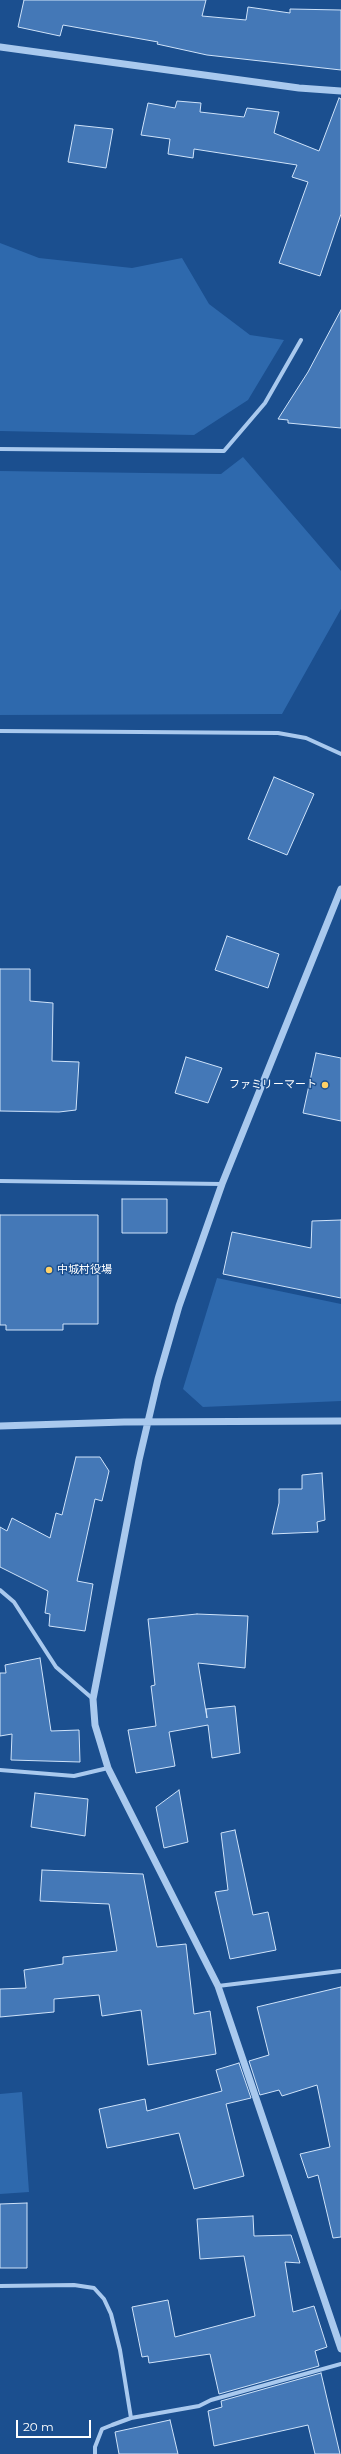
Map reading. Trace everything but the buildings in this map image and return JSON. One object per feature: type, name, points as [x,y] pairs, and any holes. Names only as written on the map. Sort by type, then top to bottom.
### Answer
[{"type":"street","points":[[0,47],[299,88],[341,91]]},
{"type":"street","points":[[0,449],[224,451],[265,403],[301,340]]},
{"type":"street","points":[[0,731],[278,733],[306,738],[341,754]]},
{"type":"street","points":[[341,889],[222,1184],[179,1306],[158,1379],[137,1468],[93,1699],[95,1725],[108,1768],[218,1986],[341,2349]]},
{"type":"street","points":[[0,1181],[222,1184]]},
{"type":"street","points":[[0,1426],[149,1422],[341,1421]]},
{"type":"street","points":[[0,1590],[14,1602],[56,1667],[93,1699]]},
{"type":"street","points":[[0,1770],[74,1776],[108,1768]]},
{"type":"street","points":[[218,1986],[341,1971]]},
{"type":"street","points":[[0,2286],[74,2285],[94,2288],[104,2299],[111,2314],[120,2350],[131,2418]]},
{"type":"street","points":[[95,2454],[95,2447],[102,2429],[131,2418],[199,2406],[211,2400],[341,2364]]},
{"type":"shaded area","points":[[0,243],[39,258],[132,268],[182,258],[209,304],[250,335],[284,340],[248,400],[194,435],[0,431]]},
{"type":"shaded area","points":[[243,457],[341,571],[341,609],[282,714],[0,715],[0,471],[221,474]]},
{"type":"shaded area","points":[[217,1278],[341,1304],[341,1401],[203,1407],[183,1389]]},
{"type":"shaded area","points":[[22,2092],[29,2192],[0,2194],[0,2094]]},
{"type":"place","name":"ファミリーマート","points":[[325,1085]]},
{"type":"place","name":"中城村役場","points":[[49,1270]]}]
